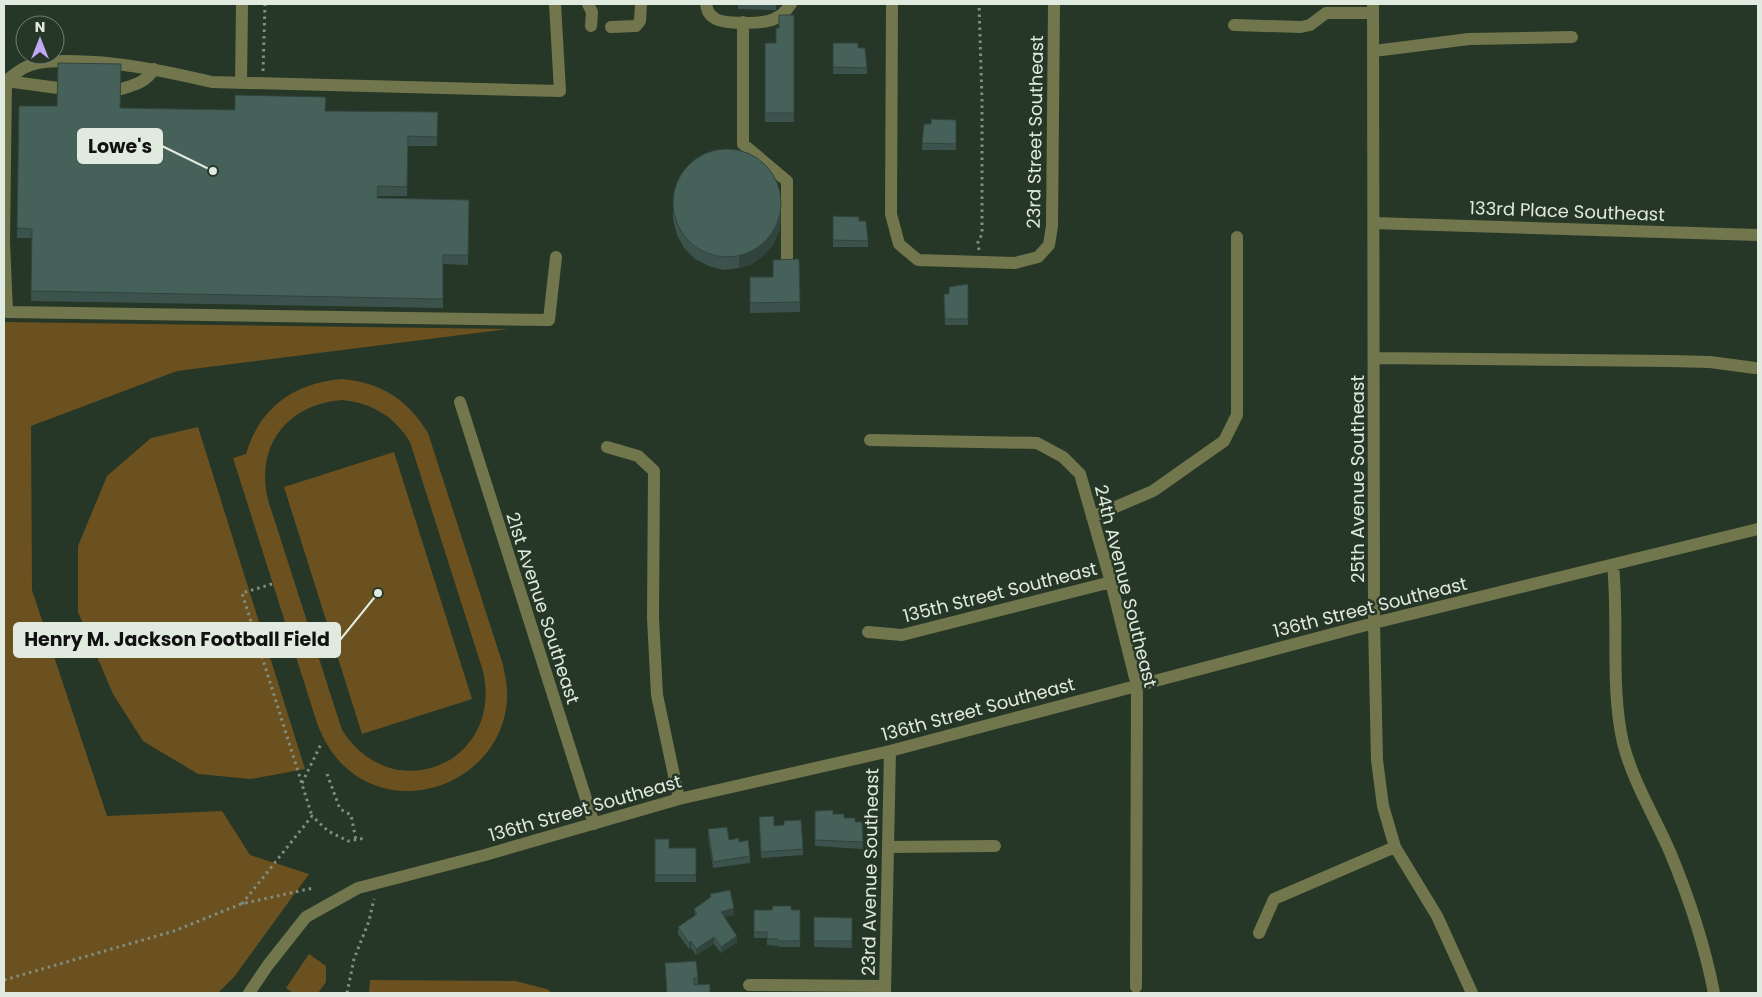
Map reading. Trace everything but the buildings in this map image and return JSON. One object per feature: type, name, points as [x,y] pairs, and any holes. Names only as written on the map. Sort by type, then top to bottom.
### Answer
[{"type":"street","points":[[241,83],[242,4]]},
{"type":"street","points":[[5,81],[24,67],[46,62],[93,62],[154,68],[212,82],[560,91],[555,4]]},
{"type":"street","points":[[588,4],[592,12],[592,26]]},
{"type":"street","points":[[611,27],[636,26],[640,21],[641,4]]},
{"type":"street","points":[[706,4],[708,12],[718,21],[743,22],[765,22],[781,15],[791,4]]},
{"type":"street","points":[[892,4],[892,214],[899,244],[918,260],[979,263]]},
{"type":"street","name":"23rd Street Southeast","points":[[979,263],[1015,263],[1038,257],[1049,245],[1052,226],[1054,4]]},
{"type":"street","points":[[1234,25],[1306,27],[1326,8],[1373,8]]},
{"type":"street","name":"25th Avenue Southeast","points":[[1373,8],[1374,622],[1377,760],[1383,806],[1394,847],[1437,916],[1472,993]]},
{"type":"street","points":[[743,22],[743,144],[787,181],[787,259]]},
{"type":"street","points":[[1374,51],[1469,39],[1572,37]]},
{"type":"street","points":[[121,89],[139,84],[150,76],[154,68]]},
{"type":"street","points":[[5,81],[58,88]]},
{"type":"street","points":[[5,81],[4,242],[7,312],[549,320],[556,256]]},
{"type":"street","name":"133rd Place Southeast","points":[[1374,223],[1758,235]]},
{"type":"street","points":[[1092,517],[1153,491],[1224,441],[1237,415],[1237,237]]},
{"type":"street","points":[[1375,358],[1685,361],[1736,364],[1754,368]]},
{"type":"street","name":"21st Avenue Southeast","points":[[460,402],[594,824]]},
{"type":"street","name":"24th Avenue Southeast","points":[[870,440],[1037,444],[1063,457],[1080,474],[1111,582],[1137,686],[1136,988]]},
{"type":"street","points":[[607,447],[638,456],[654,471],[653,618],[657,695],[679,800]]},
{"type":"street","name":"136th Street Southeast","points":[[249,993],[306,918],[358,888],[485,855],[679,800],[890,751],[1374,622],[1758,529]]},
{"type":"street","points":[[1613,565],[1617,690],[1624,743],[1634,777],[1669,851],[1692,907],[1701,933],[1714,993]]},
{"type":"street","name":"135th Street Southeast","points":[[868,632],[902,635],[1111,582]]},
{"type":"street","name":"23rd Avenue Southeast","points":[[885,990],[890,751]]},
{"type":"street","points":[[888,847],[995,846]]},
{"type":"street","points":[[1259,933],[1274,899],[1394,847]]},
{"type":"street","points":[[749,985],[885,990]]},
{"type":"path","points":[[263,84],[265,4]]},
{"type":"path","points":[[978,4],[982,101],[982,234],[978,242],[979,263]]},
{"type":"path","points":[[272,584],[242,593],[312,816],[328,831],[348,841],[366,838]]},
{"type":"path","points":[[302,784],[322,742]]},
{"type":"path","points":[[327,774],[340,810],[350,816],[356,840]]},
{"type":"path","points":[[241,904],[312,816]]},
{"type":"path","points":[[4,980],[174,931],[241,904],[314,888]]},
{"type":"path","points":[[346,993],[354,959],[369,921],[374,899]]},
{"type":"shaded area","points":[[4,322],[508,329],[177,371],[31,426],[32,590],[107,816],[222,811],[250,855],[309,874],[234,977],[218,993],[4,993]]},
{"type":"shaded area","points":[[342,379],[356,381],[381,389],[402,402],[420,421],[428,433],[503,665],[507,699],[501,727],[488,751],[469,770],[446,783],[420,790],[393,790],[367,782],[343,765],[331,751],[317,723],[233,458],[246,454],[252,437],[260,423],[281,400],[294,392],[325,381]],"holes":[[[342,400],[381,412],[397,425],[410,442],[483,671],[485,703],[477,730],[461,751],[439,765],[415,771],[388,767],[364,754],[342,730],[268,500],[265,480],[266,462],[271,446],[279,431],[291,419],[305,410],[322,403]]]},
{"type":"shaded area","points":[[198,427],[305,769],[251,779],[198,774],[143,741],[113,694],[78,612],[78,546],[107,476],[151,438]]},
{"type":"shaded area","points":[[394,452],[472,699],[362,734],[284,487]]},
{"type":"shaded area","points":[[309,954],[326,966],[326,982],[318,993],[293,993],[286,988]]},
{"type":"shaded area","points":[[370,980],[515,981],[547,989],[552,993],[369,993]]},
{"type":"place","name":"Lowe's","points":[[213,171]]},
{"type":"place","name":"Henry M. Jackson Football Field","points":[[378,593]]}]
